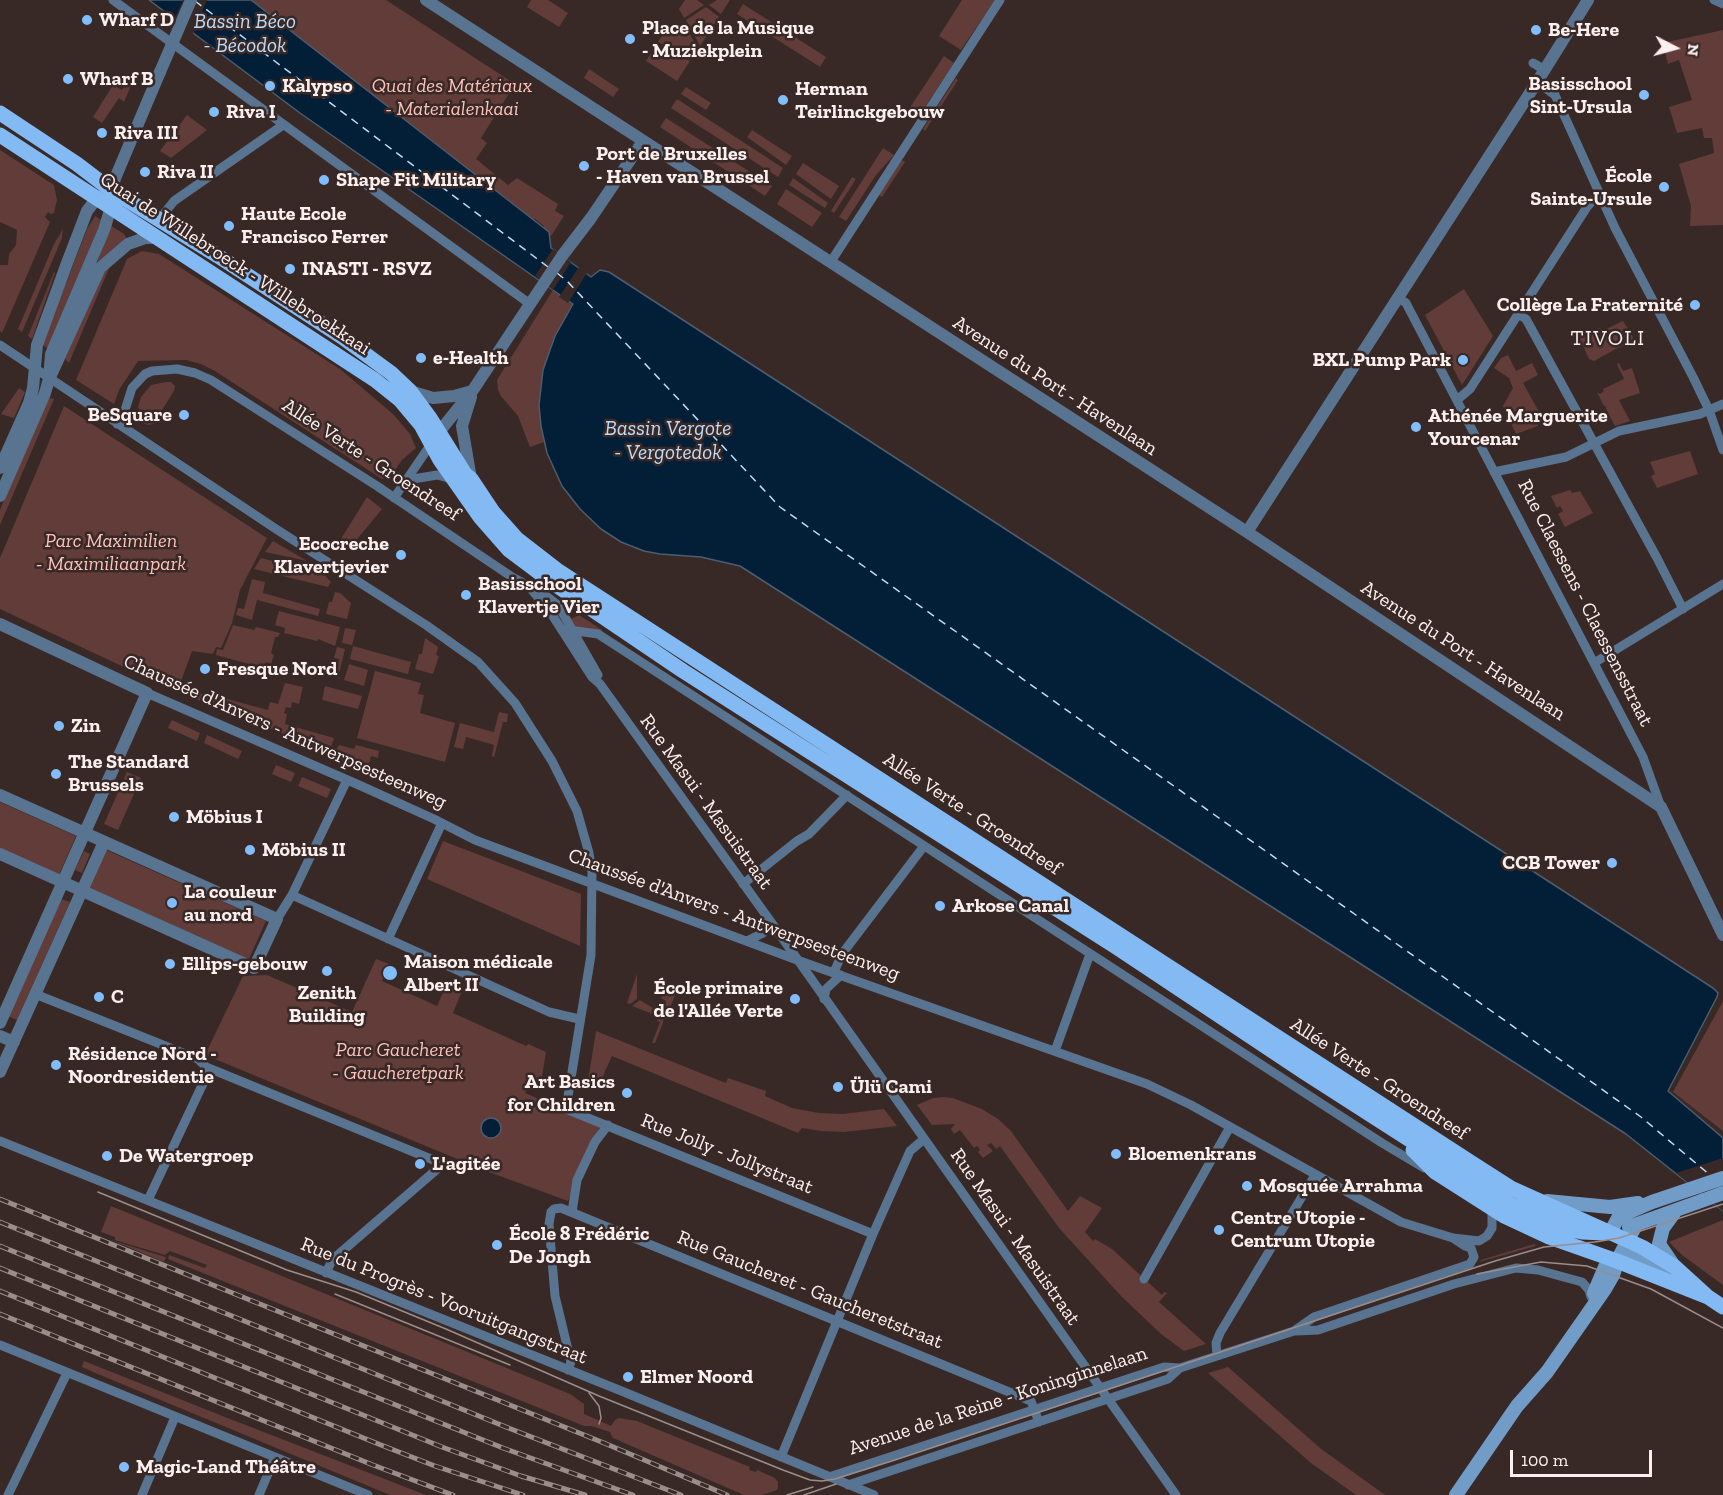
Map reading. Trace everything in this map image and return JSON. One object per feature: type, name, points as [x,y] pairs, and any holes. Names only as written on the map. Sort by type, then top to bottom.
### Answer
[{"type":"main road","name":"Quai de Willebroeck - Willebroekkaai","points":[[0,113],[77,164],[111,190],[342,337],[391,373],[410,391],[435,437]]},
{"type":"main road","name":"Quai de Willebroeck - Willebroekkaai","points":[[0,135],[375,380],[400,400],[435,437]]},
{"type":"main road","name":"Allée Verte - Groendreef","points":[[435,437],[471,479],[493,512],[511,532],[557,570],[1469,1162],[1584,1227]]},
{"type":"main road","name":"Allée Verte - Groendreef","points":[[435,437],[454,479],[480,517],[509,550],[553,583],[683,671],[1116,946],[1403,1135],[1435,1172],[1492,1208],[1549,1237],[1618,1259],[1632,1268],[1708,1298]]},
{"type":"main road","points":[[1403,1135],[1508,1203],[1568,1229],[1584,1227],[1610,1233],[1642,1247],[1675,1267],[1708,1298],[1723,1307]]},
{"type":"main road","points":[[1618,1259],[1611,1244],[1610,1233],[1618,1218],[1652,1202],[1723,1178]]},
{"type":"main road","points":[[1610,1233],[1674,1213],[1723,1193]]},
{"type":"main road","points":[[1536,1199],[1603,1207],[1652,1202]]},
{"type":"main road","points":[[1674,1213],[1663,1228],[1659,1244],[1675,1267]]},
{"type":"main road","points":[[1456,1495],[1518,1406],[1547,1372],[1605,1289],[1636,1225]]},
{"type":"main road","points":[[1518,1406],[1523,1394],[1591,1297],[1605,1267],[1618,1259],[1632,1256],[1687,1283],[1694,1284]]},
{"type":"street","points":[[113,0],[530,304]]},
{"type":"street","points":[[0,496],[45,393],[49,379],[51,354],[104,230],[111,207],[111,190],[191,0]]},
{"type":"street","name":"Avenue du Port - Havenlaan","points":[[426,0],[1247,532],[1661,807]]},
{"type":"street","points":[[830,262],[1000,0]]},
{"type":"street","points":[[1247,532],[1588,0]]},
{"type":"street","points":[[1714,0],[1723,4]]},
{"type":"street","points":[[1533,63],[1545,70]]},
{"type":"street","points":[[1537,82],[1554,95],[1599,194],[1709,411],[1723,450]]},
{"type":"street","points":[[159,220],[174,201],[283,125]]},
{"type":"street","points":[[394,498],[435,437],[473,390],[562,256],[591,218],[643,141]]},
{"type":"street","points":[[0,468],[29,403],[33,388],[37,345],[87,211],[97,198],[111,190]]},
{"type":"street","points":[[1457,400],[1470,389],[1587,207],[1599,194]]},
{"type":"street","points":[[49,379],[56,370],[100,267],[128,244],[145,238],[159,238]]},
{"type":"street","name":"Rue Claessens - Claessensstraat","points":[[1397,297],[1406,303],[1644,759],[1661,807],[1723,935]]},
{"type":"street","points":[[1518,314],[1526,319],[1683,609]]},
{"type":"street","points":[[0,345],[426,625],[477,662],[514,703],[552,761],[577,811],[589,853],[594,885],[591,955],[579,1019],[549,1012],[292,896]]},
{"type":"street","name":"Allée Verte - Groendreef","points":[[117,424],[125,410],[132,388],[145,374],[168,369],[186,370],[211,380],[531,589],[545,595],[558,605],[572,631]]},
{"type":"street","points":[[410,391],[433,399],[473,390]]},
{"type":"street","points":[[471,479],[462,426],[473,390]]},
{"type":"street","points":[[1494,472],[1566,457],[1619,431],[1709,411],[1723,404]]},
{"type":"street","name":"Allée Verte - Groendreef","points":[[407,480],[427,476],[454,479]]},
{"type":"street","points":[[1594,663],[1723,584]]},
{"type":"street","name":"Allée Verte - Groendreef","points":[[531,589],[561,629],[598,634],[1382,1143],[1435,1172]]},
{"type":"street","name":"Chaussée d'Anvers - Antwerpsesteenweg","points":[[0,624],[147,693],[442,823],[475,840],[797,960],[1147,1084],[1230,1127],[1401,1222],[1453,1238],[1465,1246],[1471,1244]]},
{"type":"street","name":"Rue Masui - Masuistraat","points":[[561,629],[592,677],[600,684],[768,919],[1176,1495]]},
{"type":"street","name":"Rue Masui - Masuistraat","points":[[572,631],[600,684]]},
{"type":"street","points":[[0,1023],[147,693]]},
{"type":"street","points":[[0,854],[254,968],[277,919],[292,896],[346,780]]},
{"type":"street","points":[[0,795],[277,919]]},
{"type":"street","points":[[743,884],[809,834],[847,795]]},
{"type":"street","points":[[388,939],[442,823]]},
{"type":"street","points":[[0,1072],[104,842]]},
{"type":"street","points":[[824,999],[826,989],[837,974],[842,954],[924,846]]},
{"type":"street","points":[[747,941],[763,933],[768,919]]},
{"type":"street","points":[[1055,1051],[1090,954]]},
{"type":"street","points":[[35,994],[198,1059],[206,1067],[443,1164],[332,1260],[326,1273]]},
{"type":"street","name":"Rue Jolly - Jollystraat","points":[[579,1019],[566,1109],[873,1234]]},
{"type":"street","points":[[0,1036],[14,1042]]},
{"type":"street","points":[[148,1200],[207,1075],[206,1067]]},
{"type":"street","points":[[573,1212],[577,1180],[596,1142],[608,1125]]},
{"type":"street","points":[[1144,1279],[1230,1127]]},
{"type":"street","points":[[781,1457],[873,1234],[910,1151],[924,1139]]},
{"type":"street","name":"Rue du Progrès - Vooruitgangstraat","points":[[0,1141],[874,1495]]},
{"type":"street","points":[[1218,1356],[1216,1343],[1220,1332],[1315,1175]]},
{"type":"street","name":"Rue Gaucheret - Gaucheretstraat","points":[[568,1370],[571,1362],[559,1315],[550,1254],[549,1215],[554,1209],[561,1208],[1031,1401],[1034,1409]]},
{"type":"street","points":[[1471,1244],[1487,1236],[1492,1228],[1492,1208]]},
{"type":"street","name":"Avenue de la Reine - Koninginnelaan","points":[[1294,1331],[1314,1317],[1470,1264],[1474,1257],[1471,1244]]},
{"type":"street","name":"Avenue de la Reine - Koninginnelaan","points":[[829,1477],[1164,1367],[1180,1368],[1294,1331],[1318,1330],[1454,1284],[1516,1268],[1538,1270],[1582,1282],[1589,1290],[1591,1297]]},
{"type":"street","points":[[0,1345],[368,1495]]},
{"type":"street","name":"Avenue de la Reine - Koninginnelaan","points":[[848,1485],[1168,1379],[1180,1368]]},
{"type":"street","points":[[8,1495],[67,1373]]},
{"type":"street","points":[[1034,1409],[1039,1422]]},
{"type":"street","points":[[142,1495],[175,1417]]},
{"type":"street","points":[[260,1495],[275,1457]]},
{"type":"green space","name":"Quai des Matériaux - Materialenkaai","points":[[251,0],[386,0],[515,84],[481,138],[487,143],[476,159],[508,185],[517,178],[558,204],[555,211],[564,216],[551,236],[543,228],[544,226]]},
{"type":"green space","points":[[531,0],[548,0],[568,13],[559,27],[527,7]]},
{"type":"green space","points":[[685,0],[697,0],[704,5],[684,18],[679,9]]},
{"type":"green space","points":[[717,0],[730,0],[721,14],[709,5]]},
{"type":"green space","points":[[962,0],[995,0],[961,50],[939,36]]},
{"type":"green space","points":[[743,4],[826,57],[820,67],[737,14]]},
{"type":"green space","points":[[706,7],[719,17],[700,46],[686,20]]},
{"type":"green space","points":[[683,22],[698,49],[692,59],[658,42],[662,36]]},
{"type":"green space","points":[[1723,30],[1723,225],[1690,226],[1691,206],[1679,164],[1714,153],[1712,138],[1704,138],[1702,128],[1677,133],[1669,107],[1692,100],[1679,60],[1668,64],[1663,43]]},
{"type":"green space","points":[[657,44],[690,61],[677,81],[646,61]]},
{"type":"green space","points":[[944,56],[954,63],[919,116],[909,109]]},
{"type":"green space","points":[[589,69],[619,89],[613,97],[584,78]]},
{"type":"green space","points":[[131,77],[134,79],[124,102],[119,98],[102,123],[93,117],[113,85],[122,90]]},
{"type":"green space","points":[[956,78],[958,80],[925,131],[923,129]]},
{"type":"green space","points":[[686,87],[711,103],[706,110],[681,94]]},
{"type":"green space","points":[[677,99],[783,168],[778,177],[671,108]]},
{"type":"green space","points":[[187,115],[207,130],[171,158],[160,151]]},
{"type":"green space","points":[[666,118],[772,186],[765,196],[660,127]]},
{"type":"green space","points":[[752,130],[792,156],[786,165],[747,137]]},
{"type":"green space","points":[[883,148],[894,155],[876,175],[846,221],[839,217]]},
{"type":"green space","points":[[0,150],[54,185],[57,200],[54,213],[48,212],[45,217],[50,222],[2,333],[0,331],[0,265],[8,265],[9,254],[16,245],[17,230],[0,222]]},
{"type":"green space","points":[[902,160],[905,162],[882,197],[879,195]]},
{"type":"green space","points":[[803,163],[839,186],[831,199],[796,174]]},
{"type":"green space","points":[[852,177],[856,179],[834,213],[831,211]]},
{"type":"green space","points":[[793,178],[828,203],[825,208],[789,185]]},
{"type":"green space","points":[[786,189],[822,213],[812,227],[777,204]]},
{"type":"green space","points":[[95,216],[103,221],[49,349],[42,345],[87,229]]},
{"type":"green space","points":[[110,225],[124,234],[127,239],[97,263]]},
{"type":"green space","points":[[63,229],[62,238],[22,332],[18,329],[54,244]]},
{"type":"green space","points":[[142,251],[159,254],[340,369],[393,414],[410,434],[416,448],[402,460],[390,477],[382,479],[215,371],[186,360],[138,361],[119,390],[114,404],[76,380],[127,259]]},
{"type":"green space","points":[[110,266],[69,363],[65,359],[104,272]]},
{"type":"green space","points":[[55,273],[32,339],[28,336]]},
{"type":"green space","name":"BXL Pump Park","points":[[1464,289],[1493,336],[1462,385],[1425,315]]},
{"type":"green space","points":[[553,290],[574,305],[555,336],[543,370],[539,405],[544,442],[530,447],[518,416],[498,390],[497,380]]},
{"type":"green space","points":[[1623,321],[1634,339],[1594,361],[1589,359],[1580,339],[1599,328],[1604,330]]},
{"type":"green space","points":[[1508,355],[1516,371],[1532,363],[1538,375],[1523,383],[1543,419],[1537,422],[1538,426],[1516,434],[1503,406],[1513,388],[1509,378],[1494,368],[1501,358]]},
{"type":"green space","points":[[1619,363],[1623,371],[1632,368],[1640,393],[1619,400],[1630,421],[1615,426],[1597,392],[1600,394],[1604,391],[1603,389],[1624,379],[1617,364]]},
{"type":"green space","points":[[171,382],[175,386],[174,391],[153,424],[142,423],[138,407],[141,397],[151,385]]},
{"type":"green space","points":[[19,388],[25,392],[14,418],[1,414]]},
{"type":"green space","points":[[48,397],[54,399],[0,525],[0,510]]},
{"type":"green space","name":"Parc Maximilien - Maximiliaanpark","points":[[64,406],[267,538],[240,590],[232,623],[221,648],[216,647],[213,654],[192,651],[177,692],[0,609],[0,558]]},
{"type":"green space","points":[[1690,451],[1698,474],[1657,488],[1651,476],[1655,474],[1650,462]]},
{"type":"green space","points":[[1570,490],[1572,493],[1580,491],[1593,513],[1565,527],[1558,514],[1563,511],[1560,506],[1557,508],[1551,496]]},
{"type":"green space","points":[[367,497],[382,509],[349,549],[339,542]]},
{"type":"green space","points":[[273,541],[307,561],[265,552]]},
{"type":"green space","points":[[261,558],[316,572],[319,569],[331,582],[328,587],[254,569]]},
{"type":"green space","points":[[252,579],[265,582],[263,593],[320,609],[318,616],[257,600],[252,620],[236,615],[238,608],[244,609]]},
{"type":"green space","points":[[335,592],[340,593],[351,603],[347,619],[326,614]]},
{"type":"green space","points":[[279,611],[340,627],[335,646],[318,639],[317,641],[284,633],[285,628],[275,625]]},
{"type":"green space","points":[[579,615],[602,631],[575,627],[571,619]]},
{"type":"green space","points":[[233,625],[254,630],[256,627],[280,633],[278,637],[275,637],[271,664],[266,662],[264,668],[216,655],[217,649],[223,650]]},
{"type":"green space","points":[[345,628],[356,630],[352,645],[342,643]]},
{"type":"green space","points":[[425,638],[438,647],[436,655],[439,656],[433,674],[415,669],[419,654],[422,654]]},
{"type":"green space","points":[[353,646],[411,662],[408,674],[350,659]]},
{"type":"green space","points":[[337,647],[345,649],[339,674],[336,673],[339,659],[334,658]]},
{"type":"green space","points":[[349,664],[368,670],[364,686],[344,680]]},
{"type":"green space","points":[[375,671],[421,683],[418,694],[424,695],[420,713],[455,723],[445,762],[357,738]]},
{"type":"green space","points":[[285,683],[303,687],[299,704],[292,702],[291,708],[286,707],[285,724],[334,738],[329,753],[224,709],[227,699],[268,710],[270,702],[278,704]]},
{"type":"green space","points":[[325,686],[362,696],[358,709],[322,700]]},
{"type":"green space","points":[[184,690],[222,698],[218,707],[182,694]]},
{"type":"green space","points":[[499,712],[508,714],[507,722],[503,722],[494,757],[492,756],[494,745],[466,737],[463,749],[454,747],[460,723],[494,732]]},
{"type":"green space","points":[[172,720],[200,733],[197,741],[168,728]]},
{"type":"green space","points":[[207,735],[242,751],[238,759],[204,743]]},
{"type":"green space","points":[[339,745],[354,749],[356,745],[379,751],[378,758],[371,756],[367,773],[332,757]]},
{"type":"green space","points":[[276,765],[295,773],[291,782],[272,774]]},
{"type":"green space","points":[[127,772],[141,778],[118,830],[104,824]]},
{"type":"green space","points":[[302,777],[331,789],[327,798],[298,786]]},
{"type":"green space","points":[[0,802],[76,836],[58,877],[0,851]]},
{"type":"green space","points":[[443,841],[581,894],[580,946],[427,879]]},
{"type":"green space","points":[[106,850],[266,921],[248,961],[88,890]]},
{"type":"green space","points":[[84,851],[90,854],[82,873],[75,870]]},
{"type":"green space","points":[[61,899],[70,902],[17,1020],[8,1016]]},
{"type":"green space","name":"Parc Gaucheret - Gaucheretpark","points":[[376,959],[389,964],[382,981],[437,1006],[447,984],[462,991],[453,1013],[526,1046],[528,1044],[546,1052],[541,1082],[531,1080],[525,1093],[601,1125],[582,1161],[568,1201],[489,1172],[205,1055],[243,976],[267,975],[352,1012]]},
{"type":"green space","points":[[637,974],[637,999],[630,1004],[627,1003]]},
{"type":"green space","points":[[664,990],[675,995],[669,1010],[659,1003],[664,1005],[666,1001],[661,998]]},
{"type":"green space","points":[[640,1000],[664,1015],[655,1043],[652,1043],[660,1022],[657,1021],[658,1016],[632,1006]]},
{"type":"green space","points":[[1723,1001],[1723,1131],[1673,1092]]},
{"type":"green space","points":[[596,1031],[726,1083],[728,1078],[766,1091],[765,1096],[792,1108],[819,1113],[843,1114],[884,1109],[897,1126],[844,1132],[802,1128],[798,1133],[612,1056],[599,1085],[588,1081]]},
{"type":"green space","points":[[933,1098],[953,1098],[982,1109],[998,1119],[1011,1131],[1068,1211],[1080,1196],[1102,1208],[1085,1232],[1093,1241],[1095,1239],[1112,1249],[1162,1295],[1164,1292],[1167,1293],[1159,1302],[1206,1344],[1184,1351],[1161,1334],[1121,1296],[1059,1228],[1000,1146],[996,1149],[991,1143],[987,1145],[993,1151],[983,1158],[977,1146],[974,1148],[960,1130],[954,1134],[951,1129],[955,1124],[932,1125],[917,1105]]},
{"type":"green space","points":[[111,1206],[570,1394],[584,1404],[584,1414],[611,1426],[619,1418],[637,1421],[750,1467],[749,1470],[756,1472],[757,1470],[775,1478],[778,1482],[777,1490],[762,1495],[744,1495],[613,1438],[610,1432],[584,1426],[168,1259],[169,1255],[205,1268],[207,1265],[170,1251],[165,1255],[115,1240],[115,1237],[101,1232]]},
{"type":"green space","points":[[1723,1220],[1723,1285],[1682,1255],[1669,1242]]},
{"type":"green space","points":[[111,1240],[159,1255],[166,1257],[164,1262]]},
{"type":"green space","points":[[1534,1244],[1536,1246],[1479,1262],[1481,1260]]},
{"type":"green space","points":[[84,1361],[426,1495],[390,1495],[93,1372],[82,1367]]},
{"type":"green space","points":[[1228,1367],[1320,1448],[1385,1495],[1356,1495],[1311,1463],[1208,1373]]},
{"type":"water","name":"Bassin Vergote - Vergotedok","points":[[149,0],[251,0],[549,232],[551,248],[591,277],[600,270],[609,272],[1713,988],[1718,993],[1717,997],[1668,1091],[1723,1138],[1723,1211],[1626,1134],[740,566],[701,557],[644,551],[621,542],[601,529],[580,509],[562,486],[547,453],[541,426],[539,405],[543,370],[555,336],[573,304],[300,113]]},
{"type":"water","points":[[491,1118],[498,1121],[501,1128],[498,1135],[491,1138],[484,1135],[481,1128],[484,1121]]},
{"type":"pier","points":[[183,0],[207,0],[192,36],[173,22]]},
{"type":"pier","points":[[553,249],[571,262],[553,290],[535,276]]},
{"type":"pier","points":[[579,267],[587,273],[568,303],[559,297]]},
{"type":"pier","points":[[1723,1158],[1723,1211],[1676,1173]]},
{"type":"ferry route","points":[[195,1],[548,267]]},
{"type":"ferry route","points":[[557,273],[780,507],[1641,1117],[1710,1175]]},
{"type":"tram line","points":[[98,1192],[287,1270],[356,1292],[599,1396],[783,1470],[810,1480],[822,1481],[895,1460],[1495,1261],[1544,1247],[1619,1238],[1723,1204]]},
{"type":"tram line","points":[[1477,1274],[1541,1262],[1587,1266],[1651,1289],[1723,1328]]},
{"type":"tram line","points":[[335,1294],[510,1365]]},
{"type":"tram line","points":[[589,1393],[599,1406],[601,1418],[599,1424]]},
{"type":"tram line","points":[[804,1495],[836,1484]]},
{"type":"tram line","points":[[787,1495],[813,1487]]},
{"type":"railway","points":[[0,1199],[727,1495]]},
{"type":"railway","points":[[0,1222],[511,1429],[681,1495]]},
{"type":"railway","points":[[0,1246],[503,1448],[633,1495]]},
{"type":"railway","points":[[0,1268],[442,1447],[521,1476],[585,1495]]},
{"type":"railway","points":[[0,1291],[381,1445],[435,1466],[523,1495]]},
{"type":"railway","points":[[0,1314],[373,1465],[453,1495]]},
{"type":"place","name":"Wharf D","points":[[87,20]]},
{"type":"place","name":"Be-Here","points":[[1536,30]]},
{"type":"place","name":"Place de la Musique - Muziekplein","points":[[630,39]]},
{"type":"place","name":"Wharf B","points":[[68,79]]},
{"type":"place","name":"Kalypso","points":[[270,86]]},
{"type":"place","name":"Basisschool Sint-Ursula","points":[[1644,95]]},
{"type":"place","name":"Herman Teirlinckgebouw","points":[[783,100]]},
{"type":"place","name":"Riva I","points":[[214,112]]},
{"type":"place","name":"Riva III","points":[[102,133]]},
{"type":"place","name":"Port de Bruxelles - Haven van Brussel","points":[[584,166]]},
{"type":"place","name":"Riva II","points":[[145,172]]},
{"type":"place","name":"Shape Fit Military","points":[[324,180]]},
{"type":"place","name":"École Sainte-Ursule","points":[[1664,187]]},
{"type":"place","name":"Haute Ecole Francisco Ferrer","points":[[229,226]]},
{"type":"place","name":"INASTI - RSVZ","points":[[290,269]]},
{"type":"place","name":"Collège La Fraternité","points":[[1695,305]]},
{"type":"place","name":"e-Health","points":[[421,358]]},
{"type":"place","name":"BXL Pump Park","points":[[1463,360]]},
{"type":"place","name":"BeSquare","points":[[184,415]]},
{"type":"place","name":"Athénée Marguerite Yourcenar","points":[[1416,427]]},
{"type":"place","name":"Ecocreche Klavertjevier","points":[[401,555]]},
{"type":"place","name":"Basisschool Klavertje Vier","points":[[466,595]]},
{"type":"place","name":"Fresque Nord","points":[[205,669]]},
{"type":"place","name":"Zin","points":[[59,726]]},
{"type":"place","name":"The Standard Brussels","points":[[56,774]]},
{"type":"place","name":"Möbius I","points":[[174,817]]},
{"type":"place","name":"Möbius II","points":[[250,850]]},
{"type":"place","name":"CCB Tower","points":[[1612,863]]},
{"type":"place","name":"La couleur au nord","points":[[172,903]]},
{"type":"place","name":"Arkose Canal","points":[[940,906]]},
{"type":"place","name":"Ellips-gebouw","points":[[170,964]]},
{"type":"place","name":"Zenith Building","points":[[327,971]]},
{"type":"place","name":"Maison médicale Albert II","points":[[390,973]]},
{"type":"place","name":"C","points":[[99,997]]},
{"type":"place","name":"École primaire de l'Allée Verte","points":[[795,999]]},
{"type":"place","name":"Résidence Nord - Noordresidentie","points":[[56,1065]]},
{"type":"place","name":"Ülü Cami","points":[[838,1087]]},
{"type":"place","name":"Art Basics for Children","points":[[627,1093]]},
{"type":"place","name":"Bloemenkrans","points":[[1116,1154]]},
{"type":"place","name":"De Watergroep","points":[[107,1156]]},
{"type":"place","name":"L'agitée","points":[[420,1164]]},
{"type":"place","name":"Mosquée Arrahma","points":[[1247,1186]]},
{"type":"place","name":"Centre Utopie - Centrum Utopie","points":[[1219,1230]]},
{"type":"place","name":"École 8 Frédéric De Jongh","points":[[497,1245]]},
{"type":"place","name":"Elmer Noord","points":[[628,1377]]},
{"type":"place","name":"Magic-Land Théâtre","points":[[124,1467]]},
{"type":"district","name":"TIVOLI","points":[[1608,339]]},
{"type":"water label","name":"Bassin Béco - Bécodok","points":[[245,34]]}]
